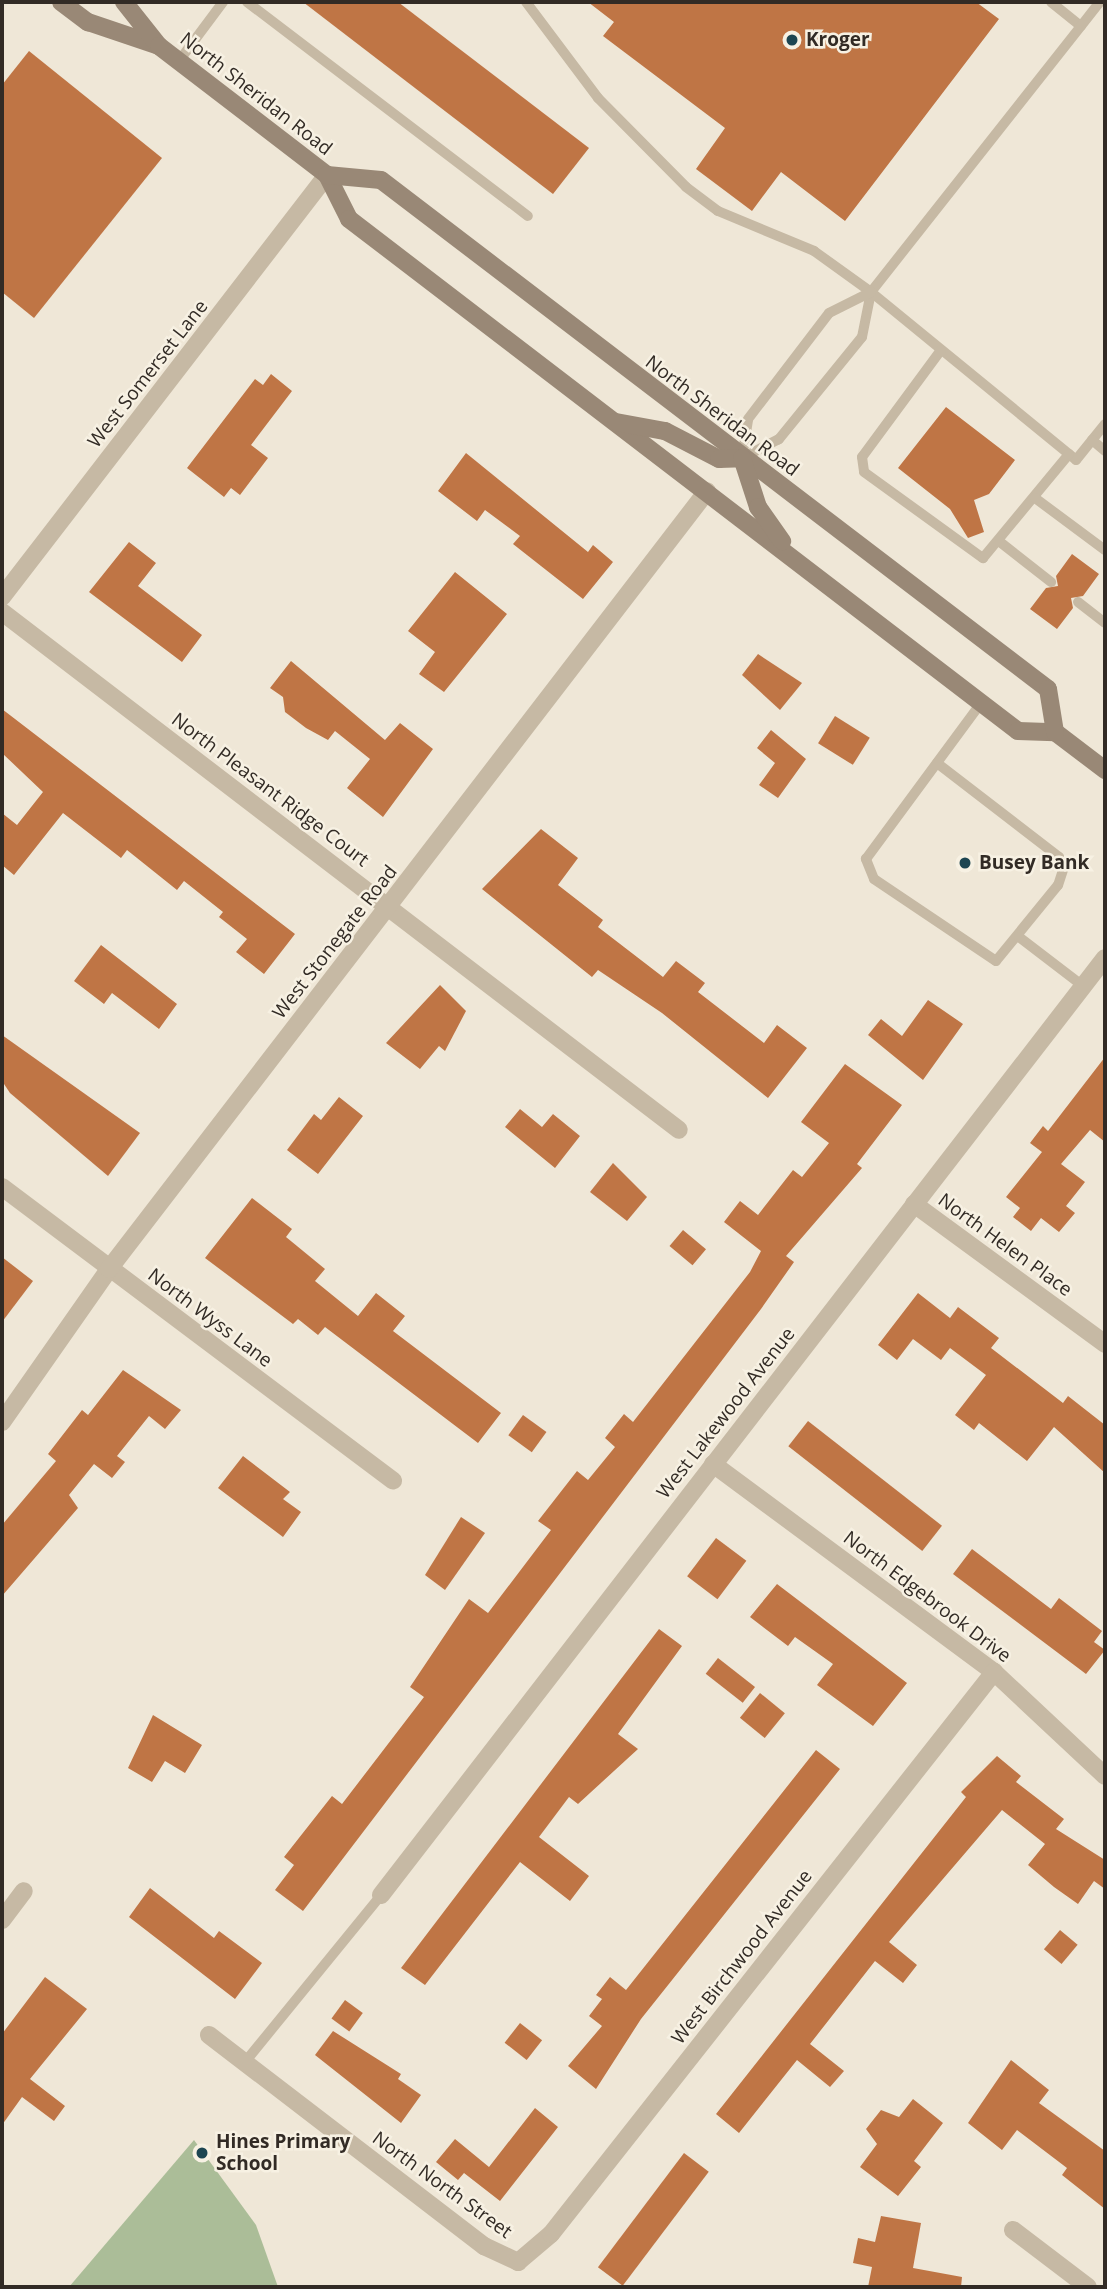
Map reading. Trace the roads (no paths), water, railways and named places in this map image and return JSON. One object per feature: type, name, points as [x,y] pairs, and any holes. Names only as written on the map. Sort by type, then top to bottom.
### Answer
[{"type":"main road","name":"North Sheridan Road","points":[[61,2],[88,22],[159,46]]},
{"type":"main road","name":"North Sheridan Road","points":[[124,2],[159,46],[327,175],[349,219],[1018,731],[1055,732],[1048,689],[381,180],[327,175]]},
{"type":"main road","points":[[616,422],[665,430],[719,459],[742,458],[758,507],[794,557]]},
{"type":"main road","points":[[1055,732],[1105,770]]},
{"type":"street","name":"West Somerset Lane","points":[[2,597],[327,175]]},
{"type":"street","name":"West Stonegate Road","points":[[2,1422],[108,1269],[707,492]]},
{"type":"street","name":"North Pleasant Ridge Court","points":[[2,612],[679,1130]]},
{"type":"street","name":"West Lakewood Avenue","points":[[381,1895],[1105,958]]},
{"type":"street","name":"North Wyss Lane","points":[[2,1187],[393,1481]]},
{"type":"street","name":"North Helen Place","points":[[914,1203],[1105,1345]]},
{"type":"street","name":"North Edgebrook Drive","points":[[713,1464],[993,1672],[1105,1776]]},
{"type":"street","name":"West Birchwood Avenue","points":[[519,2262],[551,2234],[993,1672]]},
{"type":"street","points":[[2,1920],[24,1891]]},
{"type":"street","name":"North North Street","points":[[209,2035],[484,2246],[519,2262]]},
{"type":"street","points":[[1013,2230],[1088,2287]]},
{"type":"lane","points":[[179,61],[222,2]]},
{"type":"lane","points":[[247,2],[528,216]]},
{"type":"lane","points":[[526,2],[598,97],[686,187],[718,211],[814,251],[871,292],[1076,460],[1105,424]]},
{"type":"lane","points":[[1051,2],[1081,26]]},
{"type":"lane","points":[[742,458],[748,419],[829,313],[871,292],[1100,2]]},
{"type":"lane","points":[[742,458],[779,439],[862,337],[871,292]]},
{"type":"lane","points":[[941,350],[860,465],[983,558],[1000,542],[1069,454]]},
{"type":"lane","points":[[1092,440],[1105,451]]},
{"type":"lane","points":[[1035,498],[1105,550]]},
{"type":"lane","points":[[1000,542],[1051,582]]},
{"type":"lane","points":[[1078,602],[1105,623]]},
{"type":"lane","points":[[937,763],[1059,857],[1063,876],[1003,958],[987,959],[867,870],[872,849],[981,703]]},
{"type":"lane","points":[[1018,937],[1083,986]]},
{"type":"lane","points":[[245,2063],[381,1895]]},
{"type":"place","name":"Kroger","points":[[792,40]]},
{"type":"place","name":"Busey Bank","points":[[965,863]]},
{"type":"place","name":"Hines Primary School","points":[[202,2153]]}]
